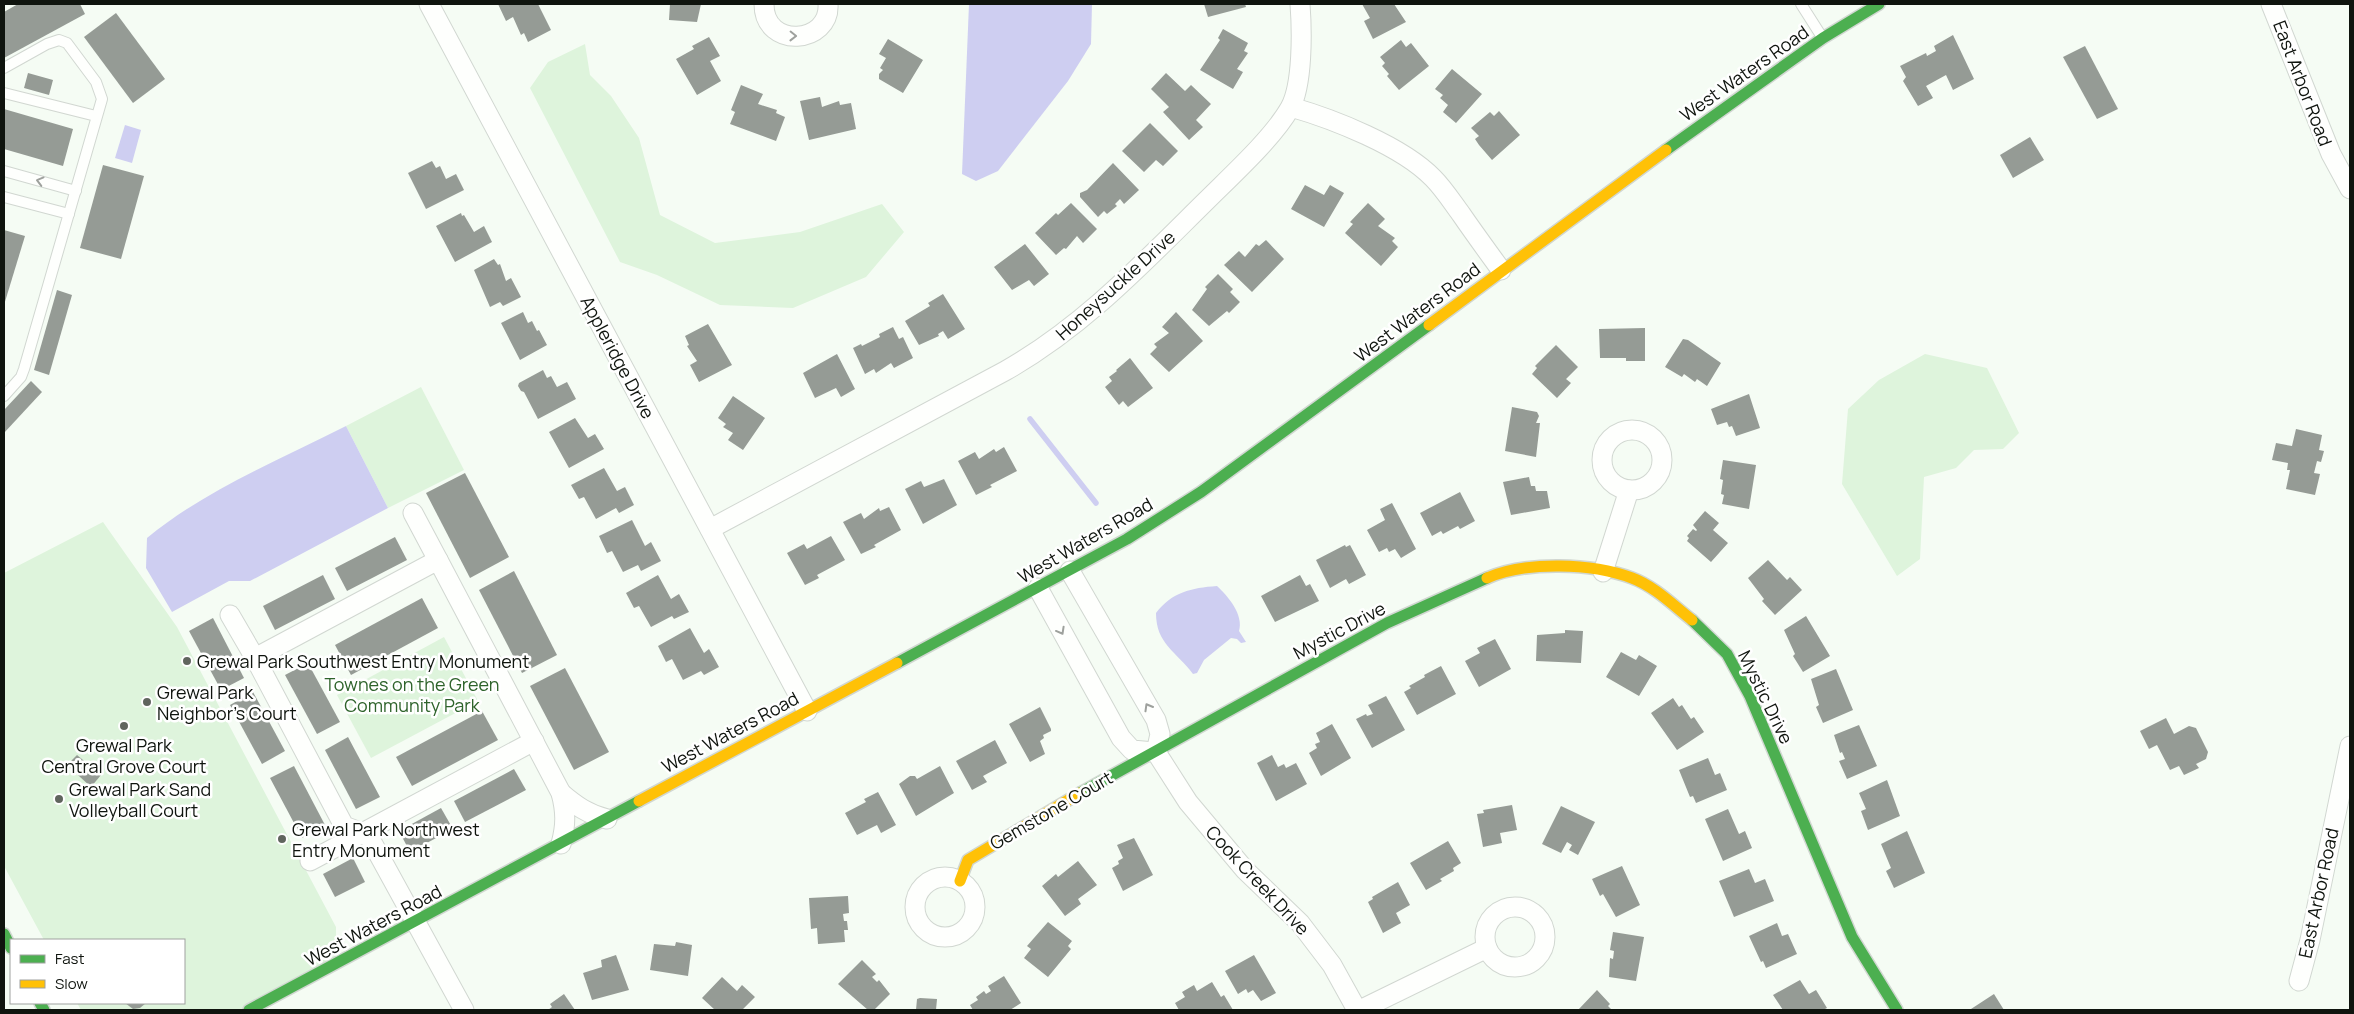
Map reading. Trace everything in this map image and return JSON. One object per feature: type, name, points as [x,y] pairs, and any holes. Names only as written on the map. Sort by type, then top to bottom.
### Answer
[{"type":"street","name":"Appleridge Drive","points":[[429,4],[807,710]]},
{"type":"street","points":[[764,4],[768,22],[776,31],[784,36],[795,38],[815,32],[826,18],[828,4]]},
{"type":"street","name":"Honeysuckle Drive","points":[[710,529],[1034,355],[1077,324],[1129,277],[1234,173],[1276,127],[1291,107],[1302,42],[1300,4]]},
{"type":"street","name":"West Waters Road","points":[[250,1010],[807,710],[1070,571],[1201,492],[1351,384],[1501,270],[1823,38],[1878,4]]},
{"type":"street","name":"East Arbor Road","points":[[2272,4],[2331,154],[2350,189]]},
{"type":"street","points":[[1291,107],[1394,149],[1433,177],[1449,196],[1501,270]]},
{"type":"street","points":[[1603,572],[1628,490]]},
{"type":"street","points":[[413,513],[561,793],[566,811],[566,825],[561,844]]},
{"type":"street","points":[[255,658],[438,560]]},
{"type":"street","name":"Mystic Drive","points":[[1156,752],[1387,623],[1495,575],[1533,568],[1580,566],[1632,578],[1659,594],[1698,626],[1727,654],[1750,696],[1852,937],[1897,1010]]},
{"type":"street","points":[[1038,588],[1121,738],[1132,750],[1156,752],[1160,734],[1156,720],[1070,571]]},
{"type":"street","points":[[230,614],[344,826],[368,834],[464,1010]]},
{"type":"street","points":[[310,861],[534,741]]},
{"type":"street","name":"East Arbor Road","points":[[2298,981],[2310,940],[2350,746]]},
{"type":"street","name":"Gemstone Court","points":[[960,881],[968,860],[987,847],[1125,767],[1156,752]]},
{"type":"street","name":"Cook Creek Drive","points":[[1156,752],[1188,802],[1245,870],[1300,923],[1332,965],[1358,1010]]},
{"type":"street","points":[[561,793],[580,809],[591,815],[607,819]]},
{"type":"street","points":[[4,934],[10,946]]},
{"type":"street","points":[[1358,1010],[1487,948]]},
{"type":"lane","points":[[1801,4],[1823,38]]},
{"type":"lane","points":[[4,68],[47,44],[59,40],[67,43],[76,52],[100,91],[102,98],[22,374],[4,396]]},
{"type":"lane","points":[[4,93],[96,116]]},
{"type":"lane","points":[[4,171],[76,191]]},
{"type":"lane","points":[[4,197],[69,214]]},
{"type":"green space","points":[[585,44],[590,75],[611,96],[639,138],[660,215],[715,243],[800,232],[882,204],[904,232],[866,277],[793,308],[720,305],[657,275],[620,262],[530,88],[548,62]]},
{"type":"green space","points":[[1925,354],[1987,368],[2019,433],[2003,449],[1974,450],[1956,468],[1924,477],[1920,559],[1897,576],[1842,484],[1848,409],[1879,380]]},
{"type":"green space","points":[[421,387],[464,470],[388,508],[346,426]]},
{"type":"green space","points":[[103,522],[177,627],[336,927],[336,965],[252,1010],[81,1010],[78,1004],[185,1004],[185,939],[43,939],[4,866],[4,573]]},
{"type":"green space","name":"Townes on the Green Community Park","points":[[444,637],[478,701],[371,758],[337,695]]},
{"type":"water","points":[[969,4],[1092,4],[1091,44],[1068,81],[998,171],[976,181],[962,174]]},
{"type":"water","points":[[125,125],[141,130],[132,163],[115,158]]},
{"type":"water","points":[[346,426],[388,508],[250,581],[229,581],[172,612],[146,568],[147,538],[169,521],[218,490]]},
{"type":"water","points":[[1217,586],[1234,606],[1239,619],[1239,631],[1246,642],[1241,643],[1237,639],[1231,638],[1204,660],[1197,673],[1193,674],[1163,640],[1159,632],[1156,613],[1169,600],[1183,592]]},
{"type":"building","points":[[18,4],[80,4],[85,14],[4,58],[4,12]]},
{"type":"building","points":[[498,4],[538,4],[551,30],[528,42],[524,33],[521,35],[513,17],[506,21]]},
{"type":"building","points":[[670,4],[701,4],[697,22],[669,20]]},
{"type":"building","points":[[1204,4],[1245,4],[1246,7],[1208,17]]},
{"type":"building","points":[[1362,4],[1394,4],[1406,22],[1373,39],[1364,21],[1370,18]]},
{"type":"building","points":[[116,13],[165,79],[133,103],[84,37]]},
{"type":"building","points":[[1223,29],[1248,43],[1244,51],[1248,53],[1237,69],[1243,72],[1233,89],[1200,70],[1220,40],[1218,38]]},
{"type":"building","points":[[1953,35],[1974,79],[1953,90],[1946,75],[1926,86],[1933,98],[1918,106],[1903,81],[1906,77],[1900,66],[1926,53],[1927,56],[1936,51],[1934,46]]},
{"type":"building","points":[[709,37],[720,56],[710,61],[721,81],[697,95],[676,59],[694,49],[692,46]]},
{"type":"building","points":[[888,39],[923,60],[903,93],[879,79],[879,74],[883,70],[880,68],[886,58],[879,54]]},
{"type":"building","points":[[1401,40],[1406,47],[1411,43],[1429,66],[1399,90],[1387,76],[1389,74],[1382,66],[1385,63],[1380,57]]},
{"type":"building","points":[[2085,46],[2118,109],[2097,119],[2063,57]]},
{"type":"building","points":[[1452,69],[1482,94],[1456,123],[1443,112],[1448,105],[1440,98],[1443,95],[1435,89]]},
{"type":"building","points":[[28,73],[53,80],[49,95],[24,88]]},
{"type":"building","points":[[1166,73],[1185,91],[1191,85],[1211,104],[1196,120],[1203,127],[1189,140],[1163,112],[1169,107],[1151,89]]},
{"type":"building","points":[[741,85],[763,94],[758,104],[777,110],[776,113],[785,117],[776,141],[730,124],[735,112],[731,110]]},
{"type":"building","points":[[820,97],[822,107],[839,101],[840,105],[851,103],[856,129],[809,140],[800,101]]},
{"type":"building","points":[[4,109],[73,129],[63,166],[4,149]]},
{"type":"building","points":[[1499,111],[1520,135],[1492,160],[1475,139],[1479,136],[1471,128],[1490,112],[1494,116]]},
{"type":"building","points":[[1150,123],[1178,151],[1163,166],[1156,160],[1144,172],[1122,151]]},
{"type":"building","points":[[2030,137],[2044,160],[2013,178],[2000,155]]},
{"type":"building","points":[[432,161],[436,168],[440,166],[446,179],[456,174],[464,190],[426,209],[408,173]]},
{"type":"building","points":[[1113,163],[1139,190],[1124,204],[1120,199],[1115,204],[1117,206],[1107,214],[1104,211],[1098,217],[1080,197],[1080,193],[1087,190]]},
{"type":"building","points":[[103,165],[144,176],[121,259],[80,248]]},
{"type":"building","points":[[1305,185],[1324,195],[1330,185],[1344,193],[1324,227],[1291,209]]},
{"type":"building","points":[[1071,203],[1097,229],[1083,243],[1077,236],[1066,249],[1064,248],[1056,255],[1035,233],[1056,213],[1058,215]]},
{"type":"building","points":[[1368,203],[1385,219],[1378,226],[1395,238],[1392,241],[1398,247],[1381,266],[1345,233],[1353,224],[1350,222]]},
{"type":"building","points":[[461,213],[474,232],[484,226],[492,242],[455,262],[436,226]]},
{"type":"building","points":[[4,230],[25,236],[4,305]]},
{"type":"building","points":[[1266,240],[1284,259],[1252,292],[1224,265],[1239,251],[1245,257],[1256,244],[1259,246]]},
{"type":"building","points":[[1025,244],[1049,274],[1034,286],[1029,280],[1012,290],[994,267]]},
{"type":"building","points":[[494,259],[498,265],[500,264],[506,281],[511,278],[521,297],[503,306],[500,302],[490,307],[474,270]]},
{"type":"building","points":[[1218,274],[1233,289],[1230,292],[1240,302],[1229,313],[1227,311],[1209,326],[1192,310],[1207,289],[1205,287]]},
{"type":"building","points":[[57,290],[72,295],[49,375],[34,370]]},
{"type":"building","points":[[943,294],[965,329],[948,339],[943,331],[938,334],[939,336],[919,345],[905,321],[930,306],[928,303]]},
{"type":"building","points":[[523,312],[528,323],[532,321],[547,345],[520,360],[501,323]]},
{"type":"building","points":[[1176,312],[1203,341],[1169,372],[1150,354],[1157,347],[1154,344],[1169,333],[1162,327]]},
{"type":"building","points":[[708,324],[732,365],[699,382],[690,365],[697,361],[687,346],[689,345],[685,336]]},
{"type":"building","points":[[893,327],[899,339],[903,337],[913,358],[894,368],[891,363],[876,373],[874,369],[865,374],[853,348],[861,344],[862,346],[880,337],[879,334]]},
{"type":"building","points":[[1645,328],[1645,361],[1626,361],[1626,358],[1600,358],[1599,329]]},
{"type":"building","points":[[1683,339],[1688,340],[1721,363],[1707,386],[1697,379],[1695,382],[1684,374],[1682,377],[1665,367]]},
{"type":"building","points":[[1556,345],[1578,367],[1566,379],[1571,383],[1557,398],[1532,374],[1537,368],[1535,366]]},
{"type":"building","points":[[837,354],[855,389],[841,397],[836,388],[815,398],[803,373]]},
{"type":"building","points":[[1130,358],[1153,388],[1128,407],[1123,401],[1119,405],[1105,387],[1112,381],[1109,377]]},
{"type":"building","points":[[543,370],[547,378],[551,376],[557,387],[567,382],[576,399],[538,419],[524,392],[518,386],[519,383]]},
{"type":"building","points":[[31,381],[42,392],[4,433],[4,410]]},
{"type":"building","points":[[1749,394],[1760,428],[1736,436],[1732,426],[1729,427],[1727,422],[1717,425],[1711,409]]},
{"type":"building","points":[[733,396],[765,418],[743,450],[728,440],[733,433],[723,427],[726,424],[718,418]]},
{"type":"building","points":[[1512,407],[1537,412],[1539,416],[1536,423],[1540,423],[1536,457],[1505,451]]},
{"type":"building","points":[[575,418],[588,438],[595,434],[604,449],[569,468],[549,432]]},
{"type":"building","points":[[2296,429],[2322,435],[2319,450],[2324,451],[2321,462],[2317,461],[2314,473],[2320,474],[2315,495],[2286,489],[2290,470],[2287,470],[2288,463],[2272,460],[2276,443],[2292,446]]},
{"type":"building","points":[[1004,447],[1017,471],[990,485],[992,487],[976,495],[958,461],[975,452],[979,459],[994,449],[996,452]]},
{"type":"building","points":[[1723,460],[1756,465],[1749,509],[1722,504],[1724,495],[1721,494],[1723,480],[1720,479]]},
{"type":"building","points":[[604,468],[617,491],[625,487],[634,505],[619,513],[616,508],[596,519],[584,497],[579,499],[571,485]]},
{"type":"building","points":[[465,473],[509,557],[470,578],[426,493]]},
{"type":"building","points":[[1529,477],[1531,486],[1535,486],[1536,491],[1547,491],[1550,508],[1511,515],[1503,482]]},
{"type":"building","points":[[944,479],[957,505],[923,524],[905,489],[921,481],[924,487]]},
{"type":"building","points":[[1460,492],[1475,521],[1460,529],[1458,526],[1443,534],[1441,531],[1432,536],[1420,513]]},
{"type":"building","points":[[1392,503],[1416,549],[1401,558],[1395,549],[1389,552],[1387,548],[1379,552],[1367,530],[1385,520],[1380,509]]},
{"type":"building","points":[[889,507],[901,530],[874,545],[876,547],[861,554],[843,522],[861,513],[864,519],[879,508],[880,511]]},
{"type":"building","points":[[1705,511],[1719,523],[1713,530],[1728,543],[1711,562],[1687,541],[1689,538],[1687,536],[1693,529],[1697,530],[1693,525]]},
{"type":"building","points":[[632,520],[645,546],[651,542],[661,561],[641,571],[638,565],[623,572],[612,551],[607,553],[599,536]]},
{"type":"building","points":[[831,536],[845,560],[817,575],[819,578],[805,585],[787,553],[804,544],[807,549]]},
{"type":"building","points":[[395,537],[407,560],[347,591],[335,568]]},
{"type":"building","points":[[1345,545],[1346,547],[1350,545],[1366,575],[1349,584],[1346,579],[1330,588],[1316,560]]},
{"type":"building","points":[[1768,560],[1787,580],[1790,577],[1802,590],[1775,615],[1762,601],[1764,599],[1748,578]]},
{"type":"building","points":[[514,571],[557,655],[522,673],[479,590]]},
{"type":"building","points":[[323,575],[335,599],[275,630],[263,606]]},
{"type":"building","points":[[658,575],[671,599],[679,594],[689,612],[674,619],[672,616],[651,627],[639,606],[634,608],[626,593]]},
{"type":"building","points":[[1300,575],[1306,586],[1310,584],[1319,601],[1275,622],[1261,596]]},
{"type":"building","points":[[422,598],[438,628],[351,675],[335,645]]},
{"type":"building","points":[[1806,616],[1830,656],[1803,672],[1793,656],[1795,654],[1784,630]]},
{"type":"building","points":[[213,618],[244,678],[221,690],[189,631]]},
{"type":"building","points":[[690,628],[704,653],[709,649],[719,667],[704,675],[701,671],[683,680],[672,659],[666,662],[658,646]]},
{"type":"building","points":[[1565,630],[1583,631],[1581,663],[1536,661],[1537,635],[1565,633]]},
{"type":"building","points":[[1495,639],[1511,669],[1479,687],[1465,661],[1480,653],[1477,648]]},
{"type":"building","points":[[1621,652],[1636,660],[1639,655],[1657,666],[1639,696],[1606,677]]},
{"type":"building","points":[[308,663],[340,722],[317,734],[285,675]]},
{"type":"building","points":[[1441,666],[1456,694],[1417,715],[1404,692],[1411,688],[1409,686],[1425,677],[1424,675]]},
{"type":"building","points":[[565,668],[609,752],[574,770],[530,686]]},
{"type":"building","points":[[1836,669],[1853,710],[1823,723],[1816,707],[1819,705],[1811,679]]},
{"type":"building","points":[[253,692],[285,751],[262,764],[230,705]]},
{"type":"building","points":[[1386,696],[1405,730],[1372,748],[1356,719],[1366,714],[1367,716],[1373,714],[1368,705]]},
{"type":"building","points":[[1673,698],[1679,707],[1682,705],[1691,719],[1694,717],[1704,732],[1677,750],[1651,713]]},
{"type":"building","points":[[1040,707],[1051,731],[1043,735],[1044,738],[1040,741],[1045,754],[1030,762],[1009,724]]},
{"type":"building","points":[[482,711],[498,740],[412,786],[396,757]]},
{"type":"building","points":[[2166,718],[2174,734],[2189,726],[2196,728],[2208,752],[2206,759],[2196,764],[2199,768],[2184,775],[2179,766],[2170,770],[2157,745],[2149,749],[2140,731]]},
{"type":"building","points":[[1332,724],[1351,758],[1321,776],[1309,753],[1317,748],[1315,744],[1320,742],[1316,733]]},
{"type":"building","points":[[1859,725],[1877,766],[1847,779],[1839,761],[1845,759],[1842,752],[1840,753],[1834,735]]},
{"type":"building","points":[[348,737],[380,797],[356,809],[325,750]]},
{"type":"building","points":[[995,740],[1007,763],[983,776],[987,782],[972,790],[956,761]]},
{"type":"building","points":[[77,755],[101,775],[91,787],[67,765]]},
{"type":"building","points":[[1272,755],[1278,767],[1284,764],[1286,768],[1296,763],[1307,784],[1276,801],[1257,763]]},
{"type":"building","points":[[1708,758],[1715,775],[1720,773],[1727,790],[1696,803],[1693,796],[1690,797],[1679,770]]},
{"type":"building","points":[[294,766],[325,825],[302,838],[270,778]]},
{"type":"building","points":[[940,766],[954,793],[916,816],[899,784],[910,776],[915,776],[917,779]]},
{"type":"building","points":[[514,769],[526,790],[465,822],[454,801]]},
{"type":"building","points":[[1887,780],[1900,816],[1868,830],[1861,811],[1866,809],[1859,793]]},
{"type":"building","points":[[878,792],[896,825],[881,833],[877,825],[857,835],[845,813],[866,802],[864,799]]},
{"type":"building","points":[[1512,805],[1517,830],[1500,833],[1502,843],[1483,847],[1477,814],[1484,813],[1483,810]]},
{"type":"building","points":[[1561,806],[1595,822],[1578,855],[1569,850],[1572,845],[1567,842],[1561,853],[1542,844]]},
{"type":"building","points":[[441,808],[453,829],[410,852],[399,831]]},
{"type":"building","points":[[1728,809],[1739,834],[1745,831],[1752,848],[1723,861],[1705,819]]},
{"type":"building","points":[[1907,831],[1925,873],[1894,888],[1886,871],[1891,868],[1881,844]]},
{"type":"building","points":[[1134,838],[1153,875],[1123,891],[1112,868],[1119,864],[1118,861],[1123,858],[1117,845]]},
{"type":"building","points":[[1448,841],[1461,863],[1453,868],[1454,871],[1440,879],[1442,881],[1426,890],[1410,863]]},
{"type":"building","points":[[353,858],[365,882],[335,897],[323,874]]},
{"type":"building","points":[[1078,861],[1097,885],[1078,899],[1081,904],[1065,916],[1042,886],[1056,874],[1058,877]]},
{"type":"building","points":[[1622,866],[1640,905],[1616,917],[1603,894],[1600,896],[1592,879]]},
{"type":"building","points":[[1749,869],[1755,883],[1765,879],[1774,901],[1734,917],[1719,881]]},
{"type":"building","points":[[1398,882],[1410,905],[1396,913],[1401,923],[1383,933],[1368,902],[1373,899],[1372,897]]},
{"type":"building","points":[[848,896],[849,913],[843,914],[844,921],[847,921],[848,930],[844,930],[845,942],[818,944],[817,928],[811,929],[809,898]]},
{"type":"building","points":[[1048,922],[1072,941],[1068,946],[1071,949],[1048,977],[1024,958],[1031,949],[1027,946]]},
{"type":"building","points":[[1777,923],[1782,936],[1788,934],[1797,954],[1766,968],[1763,961],[1761,962],[1749,936]]},
{"type":"building","points":[[1613,932],[1644,937],[1636,981],[1609,977],[1610,958],[1613,959],[1614,951],[1610,950]]},
{"type":"building","points":[[676,942],[692,945],[688,976],[650,970],[654,944],[675,946]]},
{"type":"building","points":[[616,955],[629,990],[592,1000],[583,973],[602,967],[601,960]]},
{"type":"building","points":[[1254,955],[1276,993],[1261,1001],[1253,990],[1248,993],[1246,989],[1238,994],[1225,971]]},
{"type":"building","points":[[862,960],[876,974],[872,977],[877,982],[879,980],[890,994],[874,1010],[868,1010],[838,984]]},
{"type":"building","points":[[1004,976],[1021,1003],[1010,1010],[973,1010],[970,1005],[978,1000],[976,997],[984,991],[986,994],[991,991],[988,986]]},
{"type":"building","points":[[722,977],[737,991],[742,985],[755,997],[742,1010],[715,1010],[702,998]]},
{"type":"building","points":[[1800,980],[1809,994],[1816,990],[1827,1008],[1823,1010],[1783,1010],[1773,995]]},
{"type":"building","points":[[1212,982],[1221,997],[1224,995],[1233,1010],[1179,1010],[1175,1003],[1185,997],[1182,992],[1194,985],[1197,991]]},
{"type":"building","points":[[1597,990],[1610,1004],[1608,1006],[1612,1010],[1578,1010]]},
{"type":"building","points":[[564,994],[575,1010],[548,1010],[552,1007],[550,1004]]},
{"type":"building","points":[[1994,994],[2004,1010],[1971,1009]]},
{"type":"building","points":[[917,999],[937,999],[936,1010],[916,1010]]},
{"type":"building","points":[[126,1004],[145,1004],[140,1008],[133,1009]]},
{"type":"waterway","points":[[1030,419],[1096,503]]},
{"type":"traffic: fast","points":[[1666,150],[1823,38],[1879,4]]},
{"type":"traffic: fast","points":[[897,663],[1127,539],[1201,492],[1429,325]]},
{"type":"traffic: fast","points":[[1080,793],[1387,623],[1487,578]]},
{"type":"traffic: fast","points":[[1692,620],[1727,654],[1750,696],[1852,937],[1897,1010]]},
{"type":"traffic: fast","points":[[249,1010],[639,801]]},
{"type":"traffic: fast","points":[[4,934],[10,946]]},
{"type":"traffic: fast","points":[[41,1004],[44,1010]]},
{"type":"traffic: slow","points":[[1429,325],[1666,150]]},
{"type":"traffic: slow","points":[[1487,578],[1520,569],[1539,567],[1559,566],[1598,569],[1640,581],[1663,596],[1692,620]]},
{"type":"traffic: slow","points":[[639,801],[897,663]]},
{"type":"traffic: slow","points":[[960,881],[968,860],[1080,793]]},
{"type":"place","name":"Grewal Park Southwest Entry Monument","points":[[187,661]]},
{"type":"place","name":"Grewal Park Neighbor's Court","points":[[147,702]]},
{"type":"place","name":"Grewal Park Central Grove Court","points":[[124,726]]},
{"type":"place","name":"Grewal Park Sand Volleyball Court","points":[[59,799]]},
{"type":"place","name":"Grewal Park Northwest Entry Monument","points":[[282,839]]}]
